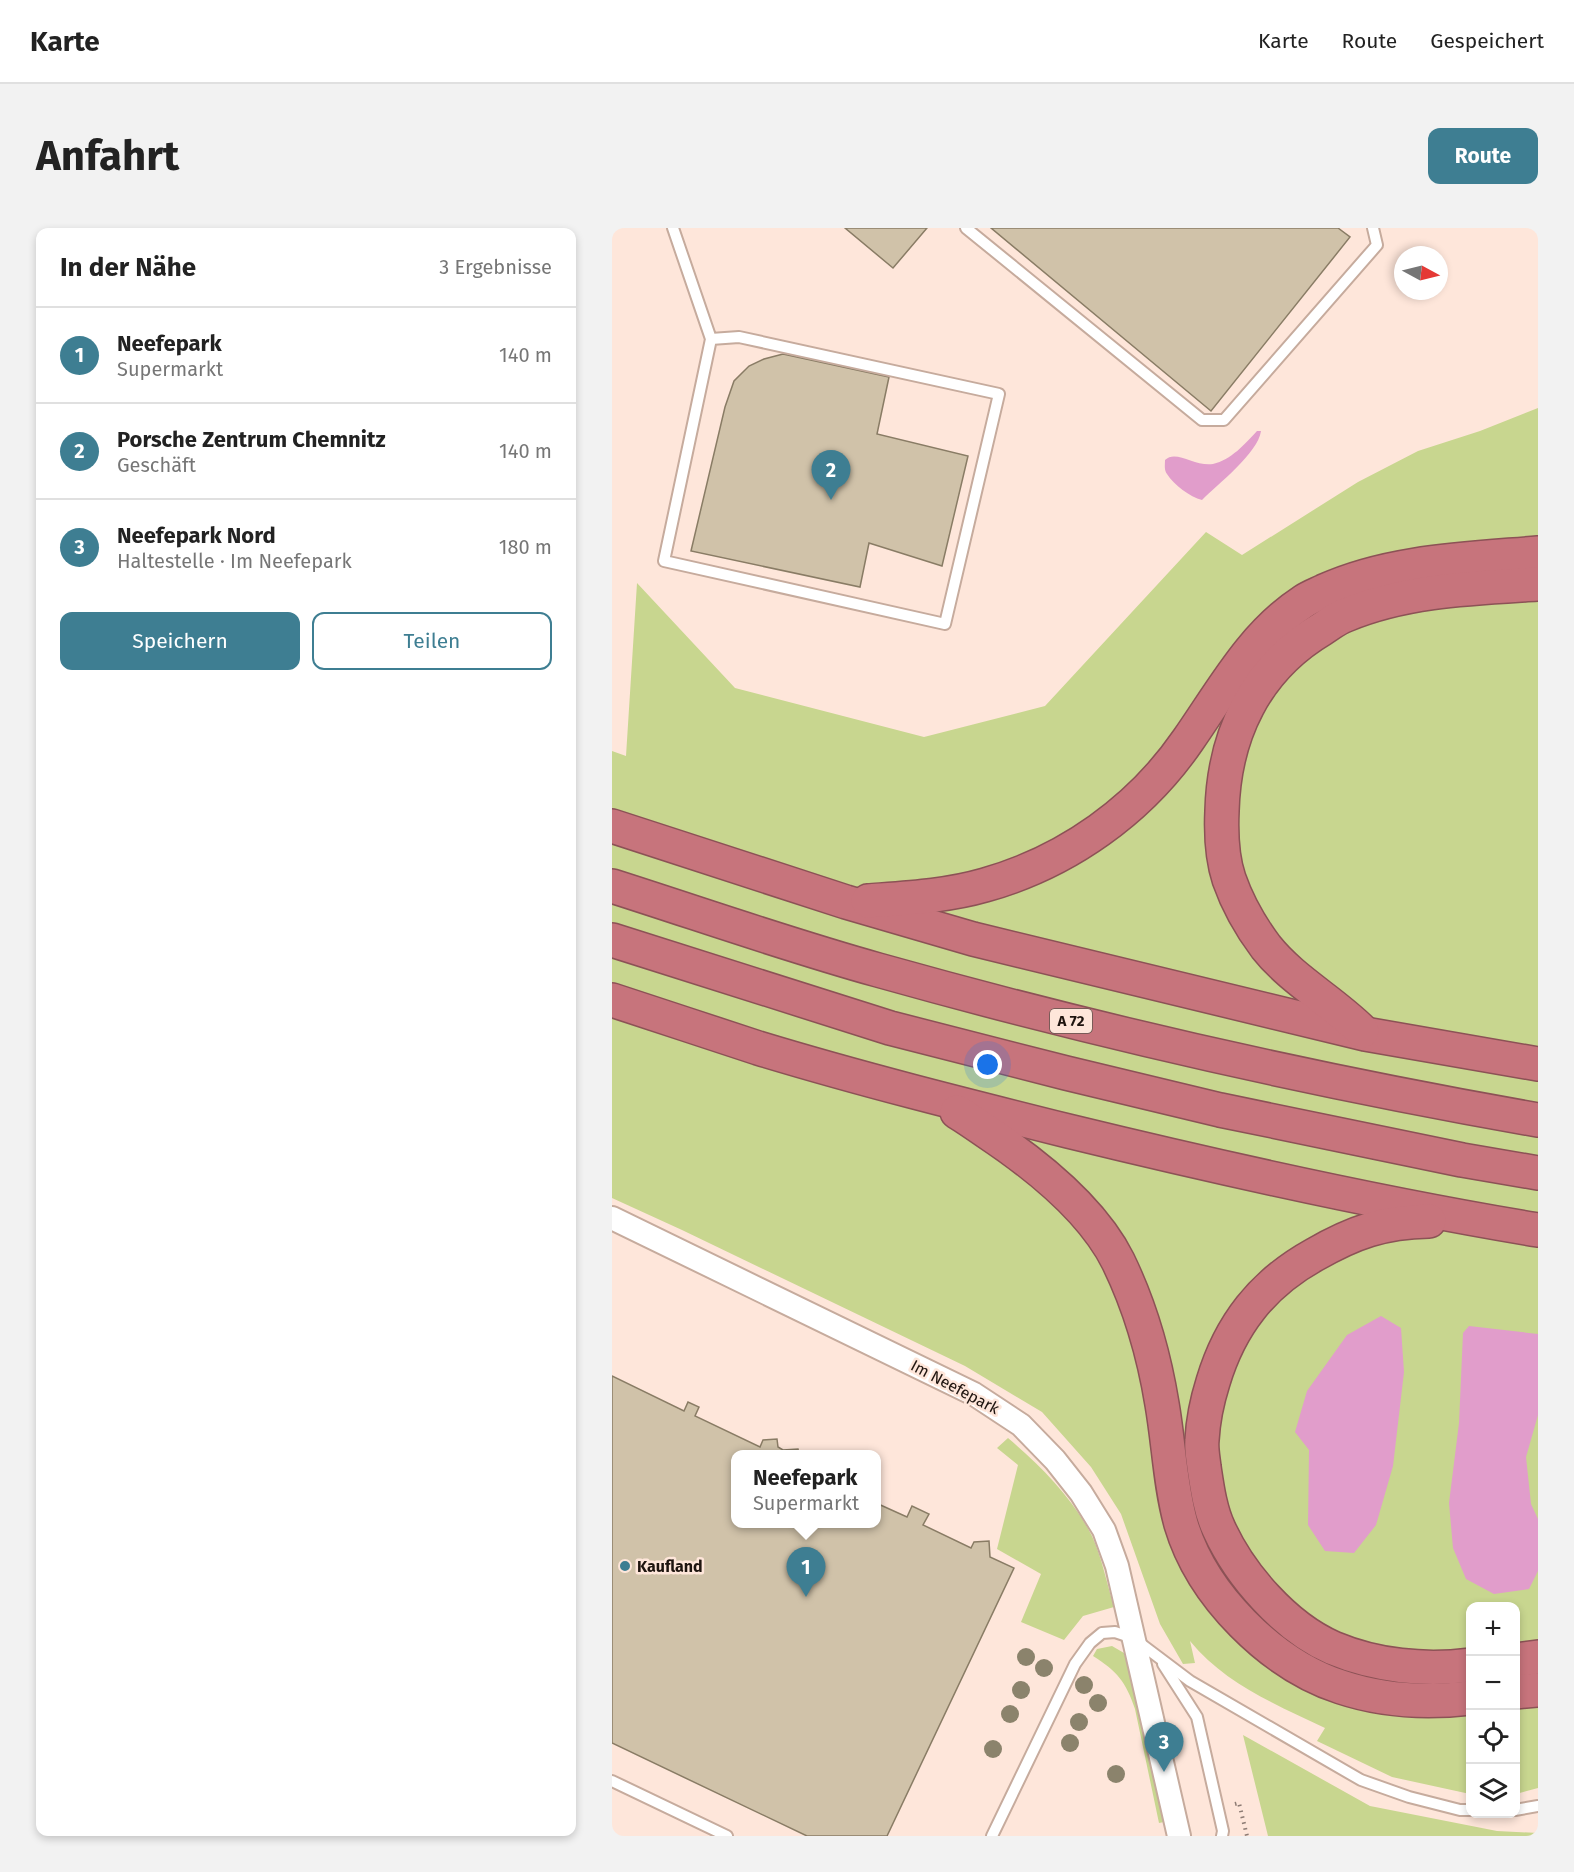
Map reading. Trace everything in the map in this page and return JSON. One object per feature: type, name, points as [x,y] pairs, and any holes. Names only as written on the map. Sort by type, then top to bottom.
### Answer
[{"type":"highway","points":[[846,902],[925,897],[984,885],[1030,870],[1072,848],[1120,816],[1149,786],[1186,742],[1246,654],[1275,624],[1304,600],[1343,583],[1391,570],[1457,560],[1538,553]]},
{"type":"highway","points":[[1365,1034],[1345,1014],[1290,971],[1266,947],[1246,916],[1229,878],[1221,834],[1222,784],[1231,744],[1247,704],[1275,666],[1305,639],[1344,615],[1382,602],[1456,589],[1538,584]]},
{"type":"highway","points":[[612,826],[846,902],[984,942],[1365,1034],[1538,1064]]},
{"type":"highway","name":"A 72","points":[[612,886],[876,970],[1069,1020],[1226,1059],[1450,1105],[1538,1120]]},
{"type":"highway","points":[[612,940],[890,1028],[1066,1073],[1220,1110],[1462,1160],[1538,1173]]},
{"type":"highway","points":[[612,1000],[758,1048],[897,1088],[1217,1168],[1538,1230]]},
{"type":"highway","points":[[897,1088],[960,1114],[1034,1165],[1094,1225],[1117,1259],[1135,1301],[1149,1344],[1162,1404],[1172,1483],[1182,1526],[1197,1562],[1217,1595],[1243,1624],[1273,1650],[1307,1673],[1340,1687],[1411,1701],[1466,1698]]},
{"type":"highway","points":[[1466,1666],[1446,1668],[1408,1667],[1370,1659],[1332,1647],[1296,1626],[1263,1595],[1237,1561],[1218,1528],[1206,1486],[1202,1442],[1208,1400],[1219,1362],[1238,1323],[1262,1293],[1295,1265],[1335,1242],[1372,1227],[1408,1221],[1472,1219]]},
{"type":"highway","points":[[1520,1659],[1538,1657]]},
{"type":"highway","points":[[1520,1692],[1538,1690]]},
{"type":"street","name":"Im Neefepark","points":[[612,1218],[974,1394],[1021,1425],[1055,1460],[1081,1493],[1104,1530],[1117,1566],[1179,1836]]},
{"type":"lane","points":[[673,228],[711,339],[664,561],[945,624],[999,394],[739,337],[711,339]]},
{"type":"lane","points":[[966,228],[1202,420],[1224,420],[1377,244],[1373,228]]},
{"type":"lane","points":[[992,1836],[1075,1664],[1090,1643],[1102,1633],[1115,1632],[1133,1638],[1199,1686],[1361,1780],[1409,1797],[1466,1810]]},
{"type":"lane","points":[[1160,1659],[1197,1717],[1223,1831],[1222,1836]]},
{"type":"lane","points":[[612,1781],[727,1836]]},
{"type":"lane","points":[[1520,1809],[1538,1806]]},
{"type":"path","points":[[1239,1803],[1247,1836]]},
{"type":"green space","points":[[1538,408],[1538,1788],[1520,1793],[1520,1602],[1466,1602],[1466,1793],[1392,1777],[1317,1741],[1325,1728],[1252,1692],[1219,1669],[1190,1641],[1195,1663],[1183,1664],[1160,1624],[1121,1514],[1091,1467],[1042,1412],[965,1366],[612,1198],[612,751],[626,756],[637,583],[735,688],[924,737],[1045,706],[1206,532],[1242,555],[1358,482],[1418,451],[1480,431]]},
{"type":"green space","points":[[1008,1438],[1044,1471],[1084,1522],[1099,1553],[1114,1607],[1083,1616],[1064,1640],[1021,1622],[1041,1574],[997,1549],[1018,1465],[997,1448]]},
{"type":"green space","points":[[1112,1646],[1124,1653],[1141,1716],[1164,1822],[1159,1823],[1132,1700],[1120,1678],[1093,1656],[1097,1649]]},
{"type":"green space","points":[[1243,1735],[1370,1806],[1497,1831],[1538,1833],[1538,1836],[1268,1836]]},
{"type":"shaded area","points":[[1257,431],[1261,431],[1253,449],[1202,500],[1183,490],[1166,472],[1165,460],[1169,457],[1175,456],[1206,464],[1220,462],[1237,451]]},
{"type":"shaded area","points":[[1381,1316],[1401,1328],[1404,1372],[1393,1466],[1376,1525],[1354,1553],[1325,1551],[1308,1525],[1309,1450],[1295,1432],[1307,1391],[1347,1335]]},
{"type":"shaded area","points":[[1469,1326],[1538,1334],[1538,1415],[1526,1457],[1531,1504],[1538,1519],[1538,1571],[1529,1589],[1494,1594],[1466,1579],[1453,1548],[1449,1503],[1459,1423],[1463,1333]]},
{"type":"building","points":[[845,228],[927,228],[893,268]]},
{"type":"building","points":[[991,228],[1338,228],[1350,237],[1211,411]]},
{"type":"building","points":[[783,354],[889,377],[877,434],[968,456],[942,566],[869,543],[860,587],[691,551],[725,407],[734,381],[749,366]]},
{"type":"building","points":[[612,1376],[684,1411],[688,1402],[699,1407],[695,1416],[760,1447],[763,1440],[777,1439],[778,1447],[783,1450],[731,1450],[731,1528],[881,1528],[881,1505],[907,1517],[912,1506],[929,1514],[923,1525],[971,1548],[974,1542],[989,1541],[990,1557],[1014,1568],[887,1836],[807,1836],[612,1743]]},
{"type":"place","name":"Porsche Zentrum Chemnitz","points":[[831,500]]},
{"type":"place","name":"Kaufland","points":[[625,1566]]},
{"type":"place","name":"Neefepark","points":[[806,1597]]},
{"type":"place","name":"Neefepark Nord","points":[[1164,1772]]}]
